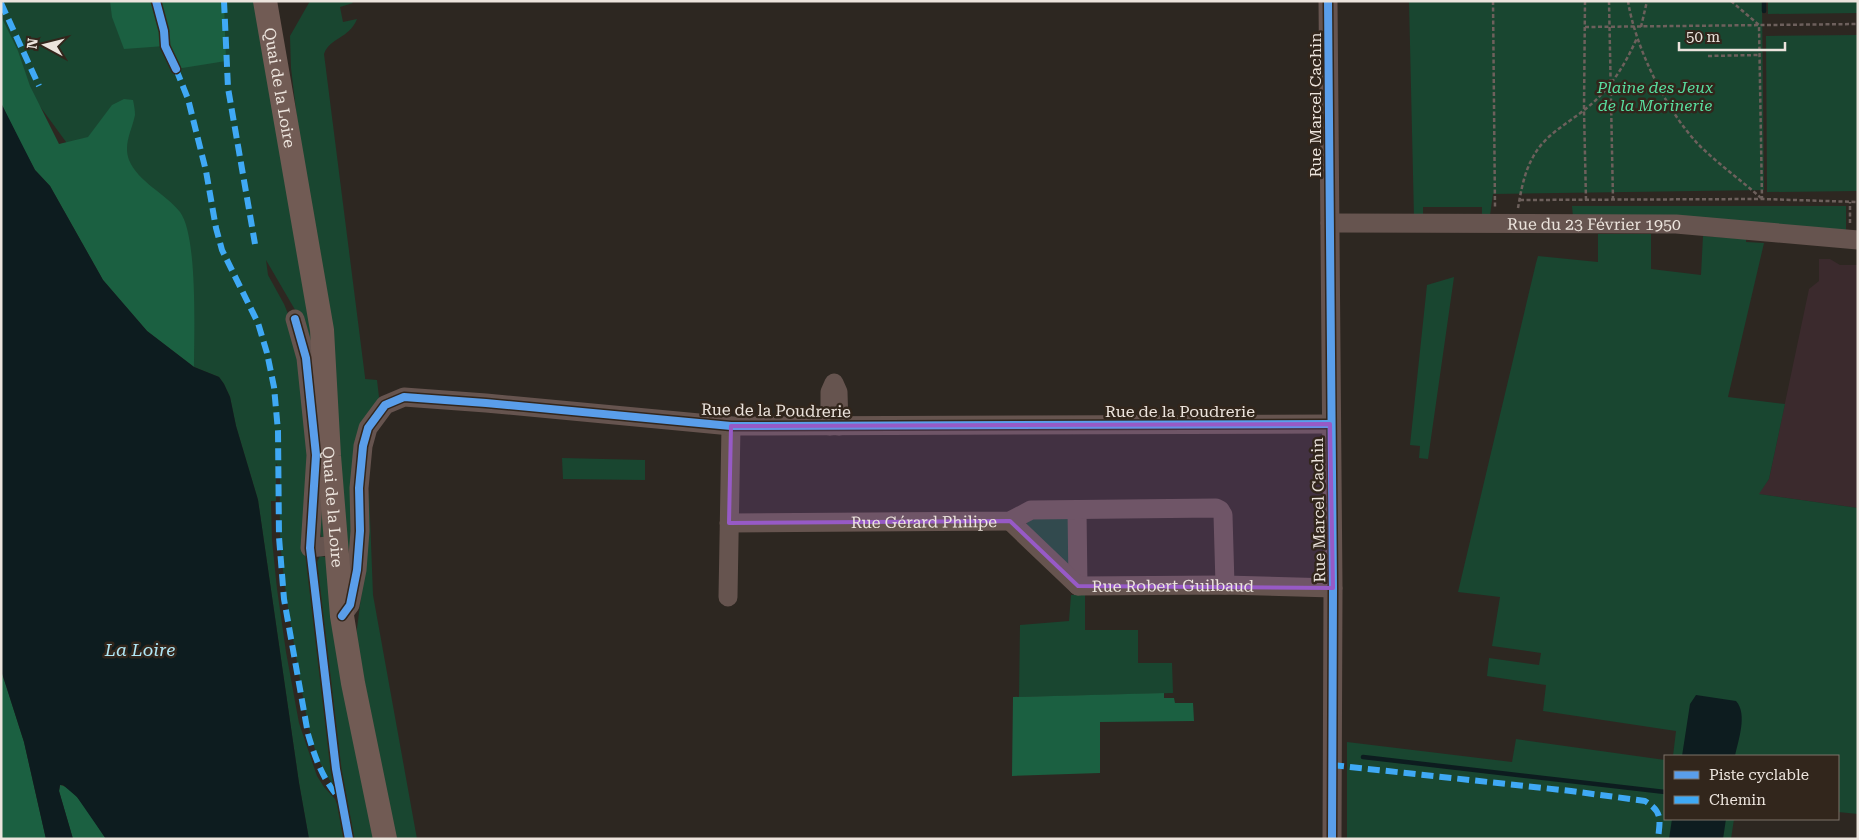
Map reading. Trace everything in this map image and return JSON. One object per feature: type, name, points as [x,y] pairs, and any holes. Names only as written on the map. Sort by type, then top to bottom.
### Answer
[{"type":"main road","name":"Quai de la Loire","points":[[266,1],[322,330],[328,456],[342,616],[353,683],[385,839]]},
{"type":"main road","name":"Quai de la Loire","points":[[282,1],[295,174]]},
{"type":"street","name":"Rue Marcel Cachin","points":[[1328,1],[1330,424],[1333,588],[1332,839]]},
{"type":"street","name":"Rue du 23 Février 1950","points":[[1330,223],[1676,224],[1854,240]]},
{"type":"street","points":[[295,319],[306,358],[316,455],[310,548],[336,545]]},
{"type":"street","name":"Rue de la Poudrerie","points":[[342,616],[350,605],[357,570],[360,531],[359,488],[363,446],[368,428],[385,405],[404,397],[731,426],[1330,424]]},
{"type":"street","points":[[728,597],[731,426]]},
{"type":"street","name":"Rue Gérard Philipe","points":[[729,523],[1010,521],[1031,510],[1216,508],[1223,515],[1225,585]]},
{"type":"street","points":[[1077,510],[1078,586]]},
{"type":"street","name":"Rue Robert Guilbaud","points":[[1010,521],[1078,586],[1225,585],[1333,588]]},
{"type":"path","points":[[1493,1],[1495,224]]},
{"type":"path","points":[[1585,1],[1584,110],[1586,200]]},
{"type":"path","points":[[1609,1],[1613,200]]},
{"type":"path","points":[[1628,1],[1637,38],[1666,100],[1687,131],[1704,149],[1762,199]]},
{"type":"path","points":[[1641,27],[1647,1]]},
{"type":"path","points":[[1731,1],[1759,25],[1762,199]]},
{"type":"path","points":[[1585,27],[1858,24]]},
{"type":"path","points":[[1515,224],[1522,184],[1533,156],[1553,132],[1584,110],[1610,86],[1628,60],[1637,38]]},
{"type":"path","points":[[1708,56],[1760,55]]},
{"type":"path","points":[[1520,200],[1762,199],[1858,202]]},
{"type":"path","points":[[1850,202],[1854,240]]},
{"type":"highlighted area","points":[[1330,424],[1333,588],[1078,586],[1010,521],[729,523],[731,426]]},
{"type":"shaded area","points":[[1819,259],[1830,259],[1840,265],[1858,265],[1858,508],[1758,494],[1769,479],[1809,289],[1819,281]]},
{"type":"green space","points":[[1,1],[259,1],[312,317],[321,406],[328,536],[325,541],[322,539],[319,528],[320,452],[308,332],[266,260],[268,275],[284,304],[293,326],[305,398],[311,463],[307,532],[308,561],[336,788],[321,765],[311,737],[305,708],[289,616],[281,551],[280,471],[276,463],[276,501],[271,501],[272,540],[277,589],[299,723],[317,776],[335,799],[338,806],[345,839],[309,839],[299,783],[258,500],[236,426],[230,397],[219,377],[194,367],[194,327],[137,239],[1,53]]},
{"type":"green space","points":[[110,1],[224,1],[226,61],[176,69],[165,46],[124,49],[112,17]]},
{"type":"green space","points":[[310,1],[351,1],[353,3],[340,7],[343,22],[357,19],[354,26],[331,44],[324,54],[365,379],[377,380],[379,397],[353,550],[349,555],[291,68],[290,36]]},
{"type":"green space","name":"Plaine des Jeux de la Morinerie","points":[[1409,1],[1762,1],[1764,190],[1493,194],[1490,215],[1482,218],[1482,207],[1423,207],[1423,217],[1414,218]]},
{"type":"green space","points":[[1768,1],[1858,1],[1858,13],[1768,14]]},
{"type":"green space","points":[[1,16],[18,51],[30,86],[59,144],[88,137],[112,105],[124,99],[133,100],[135,115],[127,143],[129,160],[133,168],[145,181],[174,205],[186,224],[190,242],[194,286],[194,367],[147,331],[103,280],[50,186],[35,170],[1,103]]},
{"type":"green space","points":[[1858,35],[1858,191],[1767,192],[1766,36]]},
{"type":"green space","points":[[1572,206],[1846,206],[1846,231],[1573,217]]},
{"type":"green space","points":[[1598,234],[1651,234],[1651,269],[1701,275],[1703,236],[1746,239],[1746,242],[1764,243],[1728,397],[1785,404],[1769,479],[1759,494],[1858,508],[1858,814],[1839,812],[1839,755],[1673,755],[1676,731],[1543,711],[1546,685],[1487,676],[1489,658],[1539,665],[1541,653],[1492,646],[1500,597],[1458,592],[1536,263],[1538,256],[1598,262]]},
{"type":"green space","points":[[1454,277],[1428,459],[1419,458],[1420,446],[1410,445],[1427,285]]},
{"type":"green space","points":[[562,458],[645,460],[645,480],[563,479]]},
{"type":"green space","points":[[369,490],[373,595],[417,839],[394,839],[356,636],[364,574]]},
{"type":"green space","points":[[1068,516],[1070,564],[1066,566],[1026,527],[1028,517]]},
{"type":"green space","points":[[320,556],[325,557],[327,560],[378,839],[350,839],[342,795],[317,591],[315,566]]},
{"type":"green space","points":[[1071,595],[1085,595],[1085,630],[1138,630],[1138,663],[1172,663],[1173,693],[1019,697],[1020,625],[1069,621]]},
{"type":"green space","points":[[1,670],[24,742],[46,839],[1,839]]},
{"type":"green space","points":[[1164,693],[1164,698],[1174,698],[1175,703],[1193,703],[1194,721],[1100,722],[1100,773],[1012,776],[1013,697]]},
{"type":"green space","points":[[1516,739],[1664,760],[1664,820],[1734,820],[1731,839],[1347,839],[1347,742],[1512,762]]},
{"type":"green space","points":[[60,785],[66,787],[79,799],[106,839],[73,839],[59,791]]},
{"type":"water","name":"La Loire","points":[[1,103],[35,170],[50,186],[103,280],[147,331],[194,367],[219,377],[230,397],[236,426],[258,500],[299,783],[309,839],[106,839],[77,797],[63,785],[60,785],[59,791],[73,839],[46,839],[24,742],[1,670]]},
{"type":"water","points":[[1696,695],[1736,701],[1740,706],[1742,720],[1735,755],[1682,755],[1690,704]]},
{"type":"water","points":[[1672,820],[1726,820],[1723,839],[1669,839]]},
{"type":"waterway","points":[[1764,1],[1764,11]]},
{"type":"waterway","points":[[1363,757],[1664,792]]},
{"type":"marked path","points":[[224,1],[228,88],[255,244]]},
{"type":"marked path","points":[[1,3],[39,86]]},
{"type":"marked path","points":[[176,69],[188,99],[206,171],[216,228],[222,250],[258,323],[267,353],[274,387],[278,431],[279,537],[284,599],[308,734],[320,768],[340,799]]},
{"type":"marked path","points":[[1332,765],[1645,801],[1658,813],[1658,839]]},
{"type":"cycle path","points":[[156,1],[164,31],[165,46],[176,69]]},
{"type":"cycle path","points":[[1328,1],[1333,588],[1332,839]]},
{"type":"cycle path","points":[[295,319],[306,358],[316,455],[310,548],[336,769],[349,839]]},
{"type":"cycle path","points":[[342,616],[350,605],[357,570],[360,531],[359,488],[363,446],[368,428],[385,405],[404,397],[731,426],[1330,424]]}]
